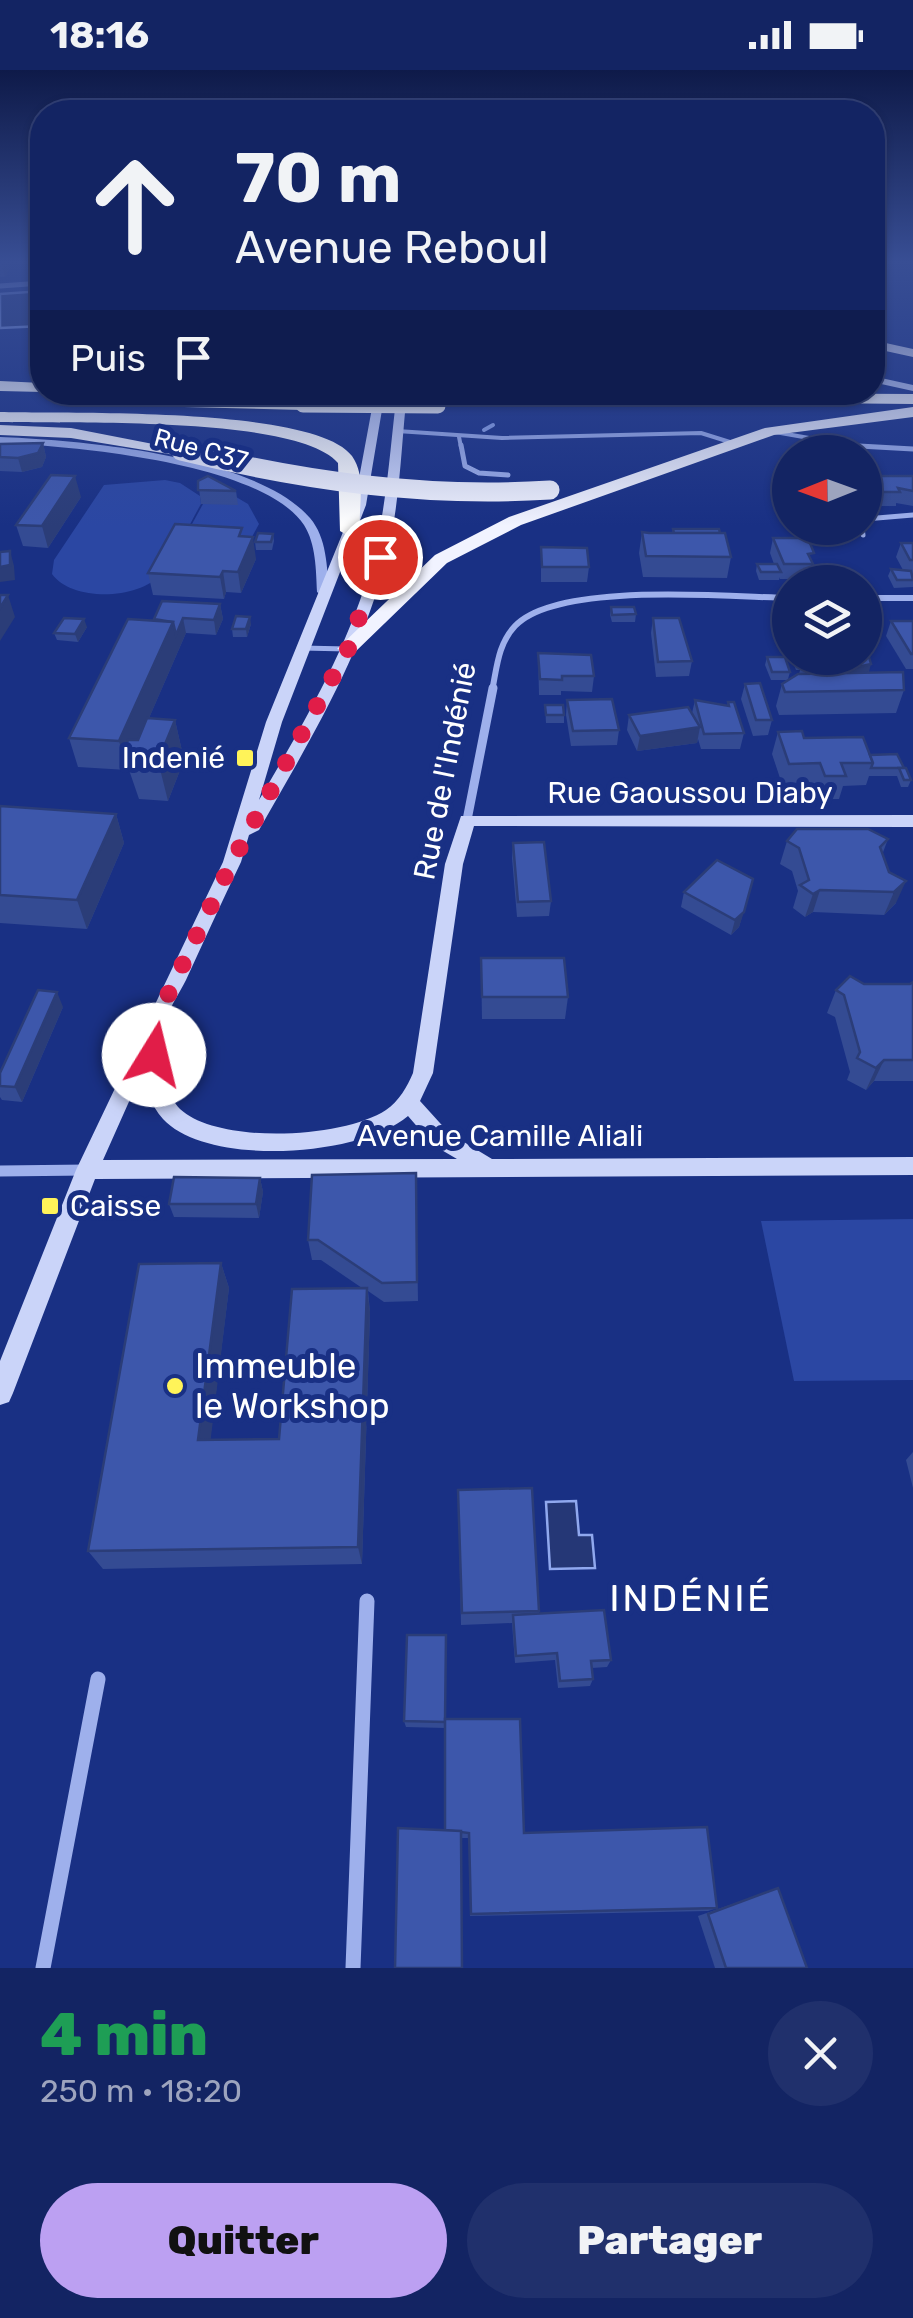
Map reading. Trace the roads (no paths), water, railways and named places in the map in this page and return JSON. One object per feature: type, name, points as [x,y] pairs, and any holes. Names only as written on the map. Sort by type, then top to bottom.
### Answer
[{"type":"highway","points":[[0,369],[20,368]]},
{"type":"highway","points":[[0,386],[30,387]]},
{"type":"highway","points":[[0,398],[30,398]]},
{"type":"highway","points":[[733,405],[909,408]]},
{"type":"highway","points":[[348,649],[415,580],[478,537],[771,430],[909,408]]},
{"type":"highway","points":[[0,417],[259,426],[304,434],[342,455],[349,469],[350,531]]},
{"type":"highway","points":[[0,430],[84,435],[180,451],[350,488],[456,496],[550,490],[674,466]]},
{"type":"main road","points":[[885,381],[913,388]]},
{"type":"main road","points":[[232,862],[302,648],[367,479],[378,405]]},
{"type":"main road","points":[[0,1393],[6,1364],[87,1170],[153,1026],[232,862],[348,649],[380,557],[401,405]]},
{"type":"main road","name":"Rue Gaoussou Diaby","points":[[467,820],[913,820]]},
{"type":"main road","name":"Rue de l'Indénié","points":[[408,1102],[423,1072],[428,1050],[454,864],[467,820]]},
{"type":"main road","points":[[153,1026],[156,1084],[172,1115],[198,1132],[240,1140],[301,1139],[370,1128],[408,1102],[441,1139],[491,1166]]},
{"type":"main road","name":"Avenue Camille Aliali","points":[[87,1170],[913,1166]]},
{"type":"street","name":"Rue C37","points":[[0,440],[65,442],[127,452],[262,489],[292,505],[306,520],[318,541],[324,592]]},
{"type":"street","name":"Rue de l'Indénié","points":[[467,820],[500,650],[508,632],[524,617],[544,607],[599,601],[772,598]]},
{"type":"street","points":[[882,598],[913,598]]},
{"type":"street","points":[[0,1171],[87,1170]]},
{"type":"street","points":[[353,1968],[368,1601]]},
{"type":"street","points":[[43,1968],[98,1679]]},
{"type":"lane","points":[[771,430],[852,447],[913,449]]},
{"type":"lane","points":[[398,431],[459,437],[702,433],[732,443]]},
{"type":"lane","points":[[459,437],[465,466],[479,473],[508,474]]},
{"type":"lane","points":[[882,518],[913,515]]},
{"type":"lane","points":[[302,648],[348,649]]},
{"type":"waterway","points":[[484,430],[493,425]]},
{"type":"place","name":"Indenié","points":[[245,758]]},
{"type":"place","name":"Caisse","points":[[50,1206]]},
{"type":"place","name":"Immeuble le Workshop","points":[[175,1386]]},
{"type":"district","name":"INDÉNIÉ","points":[[691,1598]]}]
